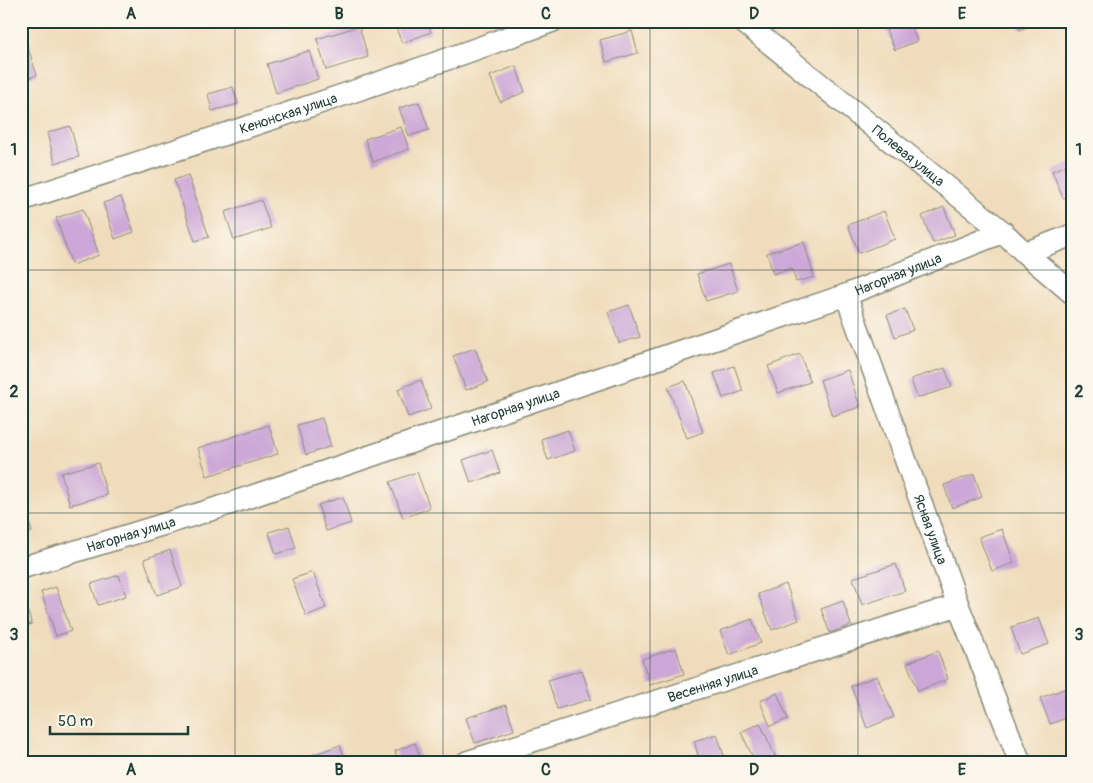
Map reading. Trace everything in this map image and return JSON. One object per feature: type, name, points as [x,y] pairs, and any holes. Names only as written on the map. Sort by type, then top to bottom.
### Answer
[{"type":"street","name":"Кенонская улица","points":[[21,200],[244,129],[452,58],[553,21]]},
{"type":"street","name":"Полевая улица","points":[[754,24],[1003,232],[1024,253],[1072,293]]},
{"type":"street","name":"Нагорная улица","points":[[21,568],[217,508],[846,295],[1003,232]]},
{"type":"street","points":[[1024,253],[1072,235]]},
{"type":"street","name":"Ясная улица","points":[[846,295],[958,605],[1020,762]]},
{"type":"street","name":"Весенняя улица","points":[[468,762],[958,605]]},
{"type":"building","points":[[393,21],[427,21],[431,32],[402,43]]},
{"type":"building","points":[[888,21],[909,21],[917,41],[895,50],[883,23]]},
{"type":"building","points":[[1017,21],[1040,21],[1020,30]]},
{"type":"building","points":[[359,26],[368,57],[326,70],[317,39]]},
{"type":"building","points":[[632,31],[638,53],[606,62],[600,40]]},
{"type":"building","points":[[27,45],[37,75],[21,81],[21,47]]},
{"type":"building","points":[[309,51],[318,79],[276,93],[267,64]]},
{"type":"building","points":[[516,66],[525,92],[500,102],[490,76]]},
{"type":"building","points":[[233,87],[238,104],[212,111],[208,94]]},
{"type":"building","points":[[419,102],[429,130],[409,136],[399,108]]},
{"type":"building","points":[[70,126],[79,157],[55,163],[47,133]]},
{"type":"building","points":[[401,127],[409,149],[373,162],[365,139]]},
{"type":"building","points":[[1072,163],[1072,194],[1063,198],[1052,171]]},
{"type":"building","points":[[188,175],[209,237],[195,241],[174,180]]},
{"type":"building","points":[[121,197],[134,232],[115,239],[103,203]]},
{"type":"building","points":[[261,200],[271,228],[234,240],[225,212]]},
{"type":"building","points":[[944,207],[955,235],[933,243],[922,216]]},
{"type":"building","points":[[83,209],[99,255],[72,265],[56,218]]},
{"type":"building","points":[[884,211],[895,239],[859,253],[848,225]]},
{"type":"building","points":[[804,242],[814,277],[796,282],[792,268],[773,274],[767,253]]},
{"type":"building","points":[[729,264],[738,291],[706,301],[697,274]]},
{"type":"building","points":[[629,305],[640,337],[619,343],[608,312]]},
{"type":"building","points":[[905,309],[913,330],[895,337],[887,315]]},
{"type":"building","points":[[475,348],[488,382],[466,390],[453,356]]},
{"type":"building","points":[[800,354],[810,382],[778,393],[768,366]]},
{"type":"building","points":[[734,366],[743,391],[723,398],[714,373]]},
{"type":"building","points":[[945,368],[952,387],[917,398],[911,379]]},
{"type":"building","points":[[848,370],[860,407],[832,416],[820,380]]},
{"type":"building","points":[[421,380],[431,409],[408,417],[398,389]]},
{"type":"building","points":[[685,381],[703,432],[687,438],[668,387]]},
{"type":"building","points":[[322,418],[331,446],[306,455],[297,425]]},
{"type":"building","points":[[269,425],[278,454],[207,476],[198,448]]},
{"type":"building","points":[[568,430],[575,451],[548,460],[541,439]]},
{"type":"building","points":[[492,450],[500,473],[471,483],[463,460]]},
{"type":"building","points":[[98,463],[107,495],[70,505],[61,473]]},
{"type":"building","points":[[417,472],[430,508],[403,518],[390,482]]},
{"type":"building","points":[[974,474],[982,497],[952,508],[944,485]]},
{"type":"building","points":[[343,497],[351,523],[326,531],[318,505]]},
{"type":"building","points":[[21,501],[23,501],[32,532],[21,535]]},
{"type":"building","points":[[289,526],[296,548],[276,554],[269,532]]},
{"type":"building","points":[[1002,529],[1014,563],[992,571],[979,537]]},
{"type":"building","points":[[170,550],[182,587],[157,595],[144,559]]},
{"type":"building","points":[[896,564],[905,591],[862,605],[853,578]]},
{"type":"building","points":[[313,572],[326,608],[306,616],[292,579]]},
{"type":"building","points":[[119,575],[126,596],[98,605],[91,584]]},
{"type":"building","points":[[786,584],[799,620],[772,630],[758,594]]},
{"type":"building","points":[[56,587],[71,631],[56,636],[41,592]]},
{"type":"building","points":[[24,601],[32,624],[21,627],[21,602]]},
{"type":"building","points":[[843,601],[851,625],[830,633],[821,609]]},
{"type":"building","points":[[1039,618],[1049,644],[1020,654],[1011,627]]},
{"type":"building","points":[[752,619],[761,643],[729,655],[720,631]]},
{"type":"building","points":[[676,648],[684,674],[650,685],[642,659]]},
{"type":"building","points":[[938,651],[948,679],[918,691],[907,663]]},
{"type":"building","points":[[582,670],[591,699],[557,709],[548,680]]},
{"type":"building","points":[[877,676],[894,717],[867,728],[851,686]]},
{"type":"building","points":[[1072,686],[1072,716],[1050,724],[1040,698]]},
{"type":"building","points":[[777,693],[788,719],[770,726],[760,701]]},
{"type":"building","points":[[506,705],[514,730],[475,743],[466,718]]},
{"type":"building","points":[[760,723],[778,762],[755,762],[741,732]]},
{"type":"building","points":[[717,734],[726,762],[700,762],[694,741]]},
{"type":"building","points":[[415,743],[422,762],[399,762],[395,751]]},
{"type":"building","points":[[340,745],[346,762],[299,762],[298,760]]}]
